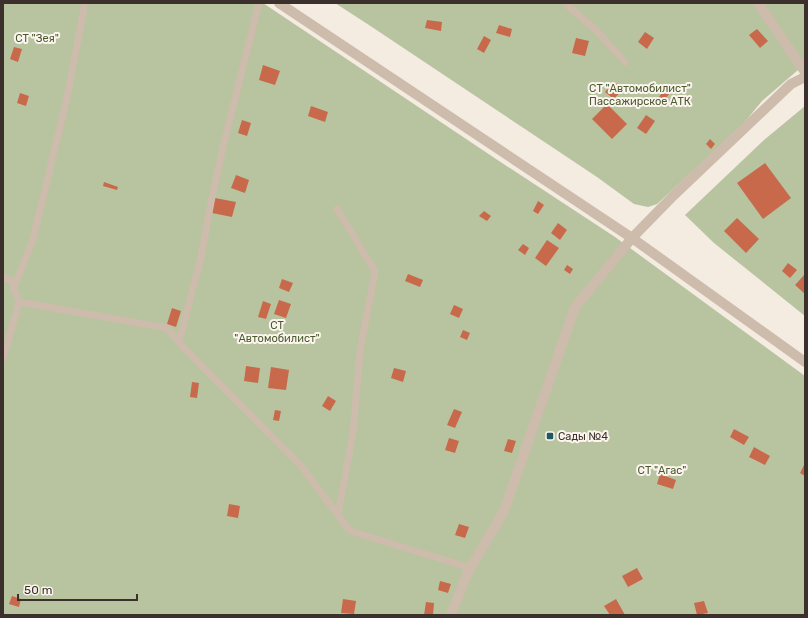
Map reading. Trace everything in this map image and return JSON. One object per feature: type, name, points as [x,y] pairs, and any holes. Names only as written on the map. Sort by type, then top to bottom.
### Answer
[{"type":"street","points":[[279,3],[632,238],[805,362]]},
{"type":"street","points":[[758,3],[805,72]]},
{"type":"street","points":[[451,615],[467,574],[504,511],[575,307],[632,238],[673,196],[790,84],[805,76]]},
{"type":"lane","points":[[14,288],[33,239],[67,98],[85,3]]},
{"type":"lane","points":[[179,342],[201,257],[223,147],[259,3]]},
{"type":"lane","points":[[567,3],[568,6],[598,32],[625,62]]},
{"type":"lane","points":[[337,209],[375,271],[360,351],[353,433],[338,514]]},
{"type":"lane","points":[[3,277],[11,280],[19,302],[3,359]]},
{"type":"lane","points":[[19,302],[166,328],[302,467],[350,531],[471,568]]},
{"type":"green space","name":"СТ \"Автомобилист\"","points":[[3,3],[263,3],[615,237],[805,376],[805,615],[3,615]]},
{"type":"green space","name":"СТ \"Автомобилист\" Пассажирское АТК","points":[[335,3],[805,3],[805,64],[762,101],[743,124],[657,204],[648,207],[634,204],[597,177]]},
{"type":"green space","points":[[805,106],[805,316],[714,243],[685,215],[764,140]]},
{"type":"building","points":[[427,20],[442,22],[441,31],[425,28]]},
{"type":"building","points":[[499,25],[512,29],[510,37],[496,33]]},
{"type":"building","points":[[757,29],[768,41],[760,48],[749,35]]},
{"type":"building","points":[[645,32],[654,38],[647,49],[638,42]]},
{"type":"building","points":[[484,36],[491,40],[484,53],[477,49]]},
{"type":"building","points":[[576,38],[589,41],[585,56],[572,53]]},
{"type":"building","points":[[14,47],[22,49],[18,62],[10,59]]},
{"type":"building","points":[[263,65],[280,71],[275,85],[259,80]]},
{"type":"building","points":[[614,82],[623,89],[614,99],[605,92]]},
{"type":"building","points":[[665,89],[670,93],[661,104],[656,101]]},
{"type":"building","points":[[20,93],[29,96],[26,106],[17,103]]},
{"type":"building","points":[[607,104],[627,124],[612,139],[592,119]]},
{"type":"building","points":[[311,106],[328,112],[325,122],[308,116]]},
{"type":"building","points":[[646,115],[655,121],[646,134],[637,128]]},
{"type":"building","points":[[242,120],[251,123],[247,136],[238,133]]},
{"type":"building","points":[[710,139],[715,144],[711,149],[706,144]]},
{"type":"building","points":[[765,163],[791,198],[763,219],[737,183]]},
{"type":"building","points":[[236,175],[249,180],[245,193],[231,188]]},
{"type":"building","points":[[104,182],[118,187],[117,190],[103,186]]},
{"type":"building","points":[[215,198],[236,202],[232,217],[212,213]]},
{"type":"building","points":[[538,201],[544,205],[538,214],[533,211]]},
{"type":"building","points":[[484,211],[491,216],[487,221],[479,216]]},
{"type":"building","points":[[737,218],[759,239],[746,253],[724,231]]},
{"type":"building","points":[[558,223],[567,230],[560,240],[551,233]]},
{"type":"building","points":[[547,240],[559,248],[546,266],[535,258]]},
{"type":"building","points":[[523,244],[529,248],[525,255],[518,250]]},
{"type":"building","points":[[788,263],[797,270],[790,278],[782,271]]},
{"type":"building","points":[[567,265],[573,269],[570,274],[564,270]]},
{"type":"building","points":[[408,274],[423,280],[420,287],[405,281]]},
{"type":"building","points":[[805,274],[805,294],[795,285]]},
{"type":"building","points":[[282,279],[293,283],[289,292],[279,288]]},
{"type":"building","points":[[279,300],[291,304],[286,318],[274,314]]},
{"type":"building","points":[[263,301],[271,304],[266,319],[258,317]]},
{"type":"building","points":[[454,305],[463,309],[459,318],[450,314]]},
{"type":"building","points":[[172,308],[181,311],[176,327],[167,324]]},
{"type":"building","points":[[463,330],[470,333],[467,340],[460,337]]},
{"type":"building","points":[[246,366],[260,368],[258,383],[244,381]]},
{"type":"building","points":[[271,367],[289,370],[286,390],[268,388]]},
{"type":"building","points":[[394,368],[406,371],[403,382],[391,378]]},
{"type":"building","points":[[192,382],[199,383],[197,398],[190,397]]},
{"type":"building","points":[[328,396],[336,401],[330,411],[322,406]]},
{"type":"building","points":[[454,409],[462,412],[455,428],[447,425]]},
{"type":"building","points":[[275,410],[281,411],[279,421],[273,420]]},
{"type":"building","points":[[734,429],[749,437],[744,445],[730,437]]},
{"type":"building","points":[[449,438],[459,441],[455,453],[445,450]]},
{"type":"building","points":[[508,439],[516,441],[512,453],[504,451]]},
{"type":"building","points":[[754,447],[770,456],[765,465],[749,457]]},
{"type":"building","points":[[805,463],[805,476],[800,473]]},
{"type":"building","points":[[660,474],[676,480],[673,489],[657,484]]},
{"type":"building","points":[[229,504],[240,506],[238,518],[227,516]]},
{"type":"building","points":[[459,524],[469,527],[465,538],[455,535]]},
{"type":"building","points":[[637,568],[643,579],[628,587],[622,576]]},
{"type":"building","points":[[440,581],[451,584],[448,593],[438,590]]},
{"type":"building","points":[[12,596],[21,599],[19,607],[9,604]]},
{"type":"building","points":[[343,599],[356,601],[354,614],[341,613]]},
{"type":"building","points":[[616,599],[625,615],[610,615],[604,606]]},
{"type":"building","points":[[704,601],[708,613],[697,615],[694,603]]},
{"type":"building","points":[[426,602],[434,603],[433,615],[424,615]]},
{"type":"place","name":"Сады №4","points":[[550,436]]},
{"type":"park label","name":"СТ \"Зея\"","points":[[37,38]]},
{"type":"park label","name":"СТ \"Агас\"","points":[[662,470]]}]
